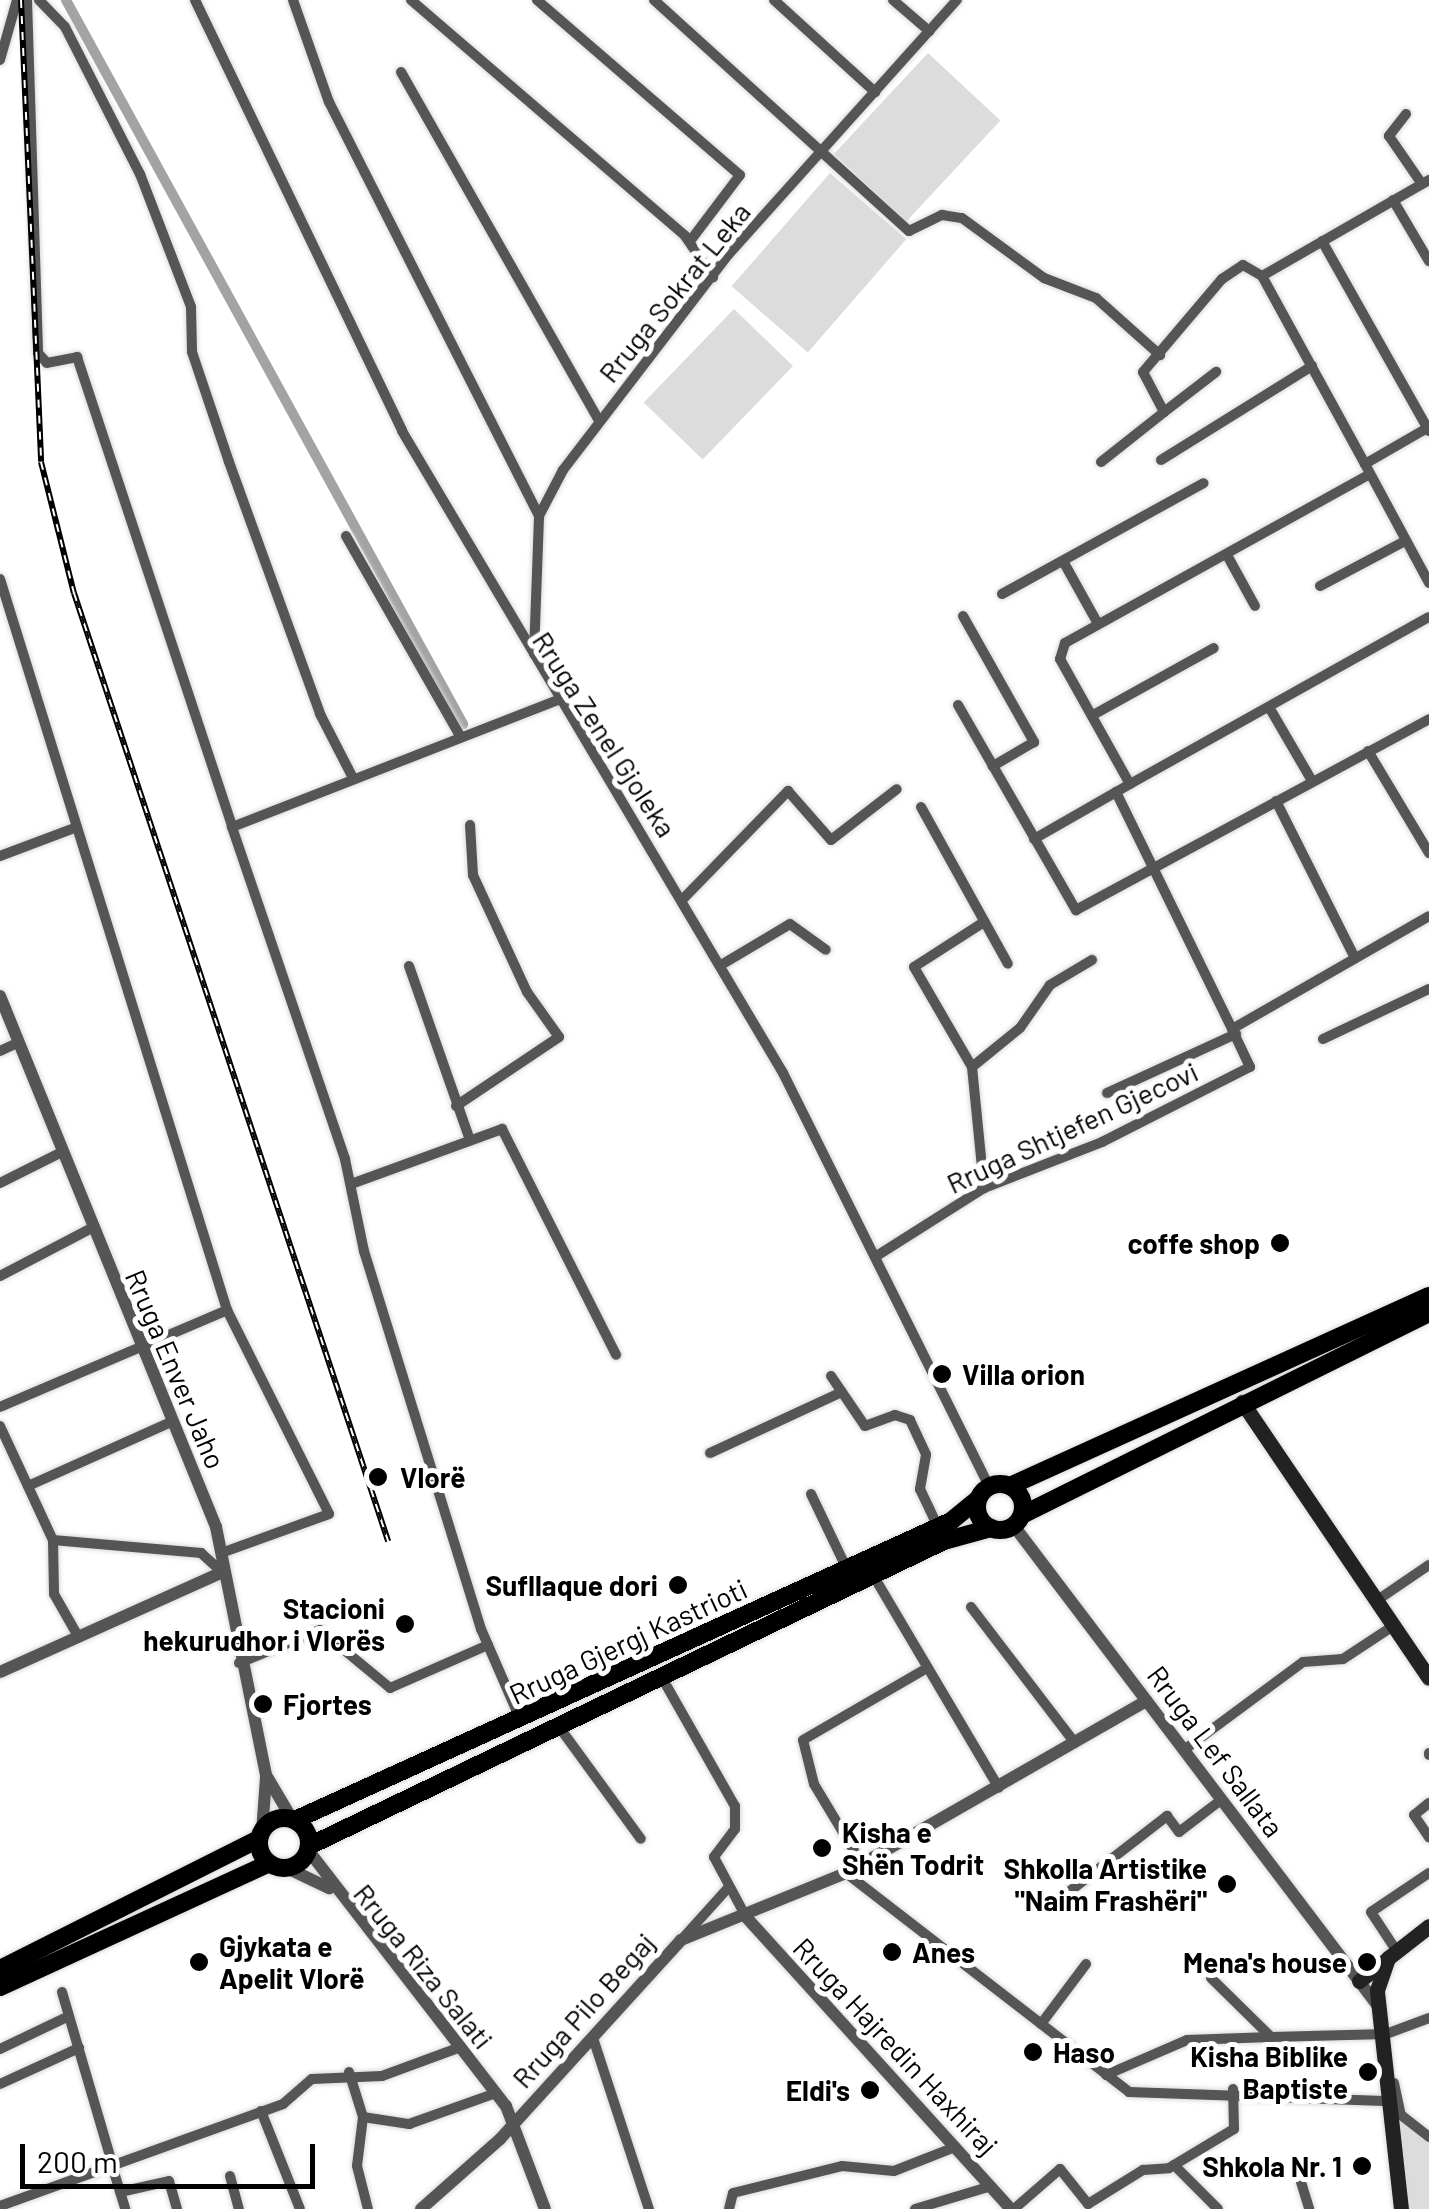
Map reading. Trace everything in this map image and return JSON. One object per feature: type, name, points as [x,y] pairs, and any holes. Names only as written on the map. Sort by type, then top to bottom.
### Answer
[{"type":"main road","points":[[991,1528],[984,1493],[1010,1486],[1429,1296]]},
{"type":"main road","points":[[1010,1486],[1018,1520],[1242,1402],[1429,1314]]},
{"type":"main road","points":[[1242,1402],[1429,1676]]},
{"type":"main road","name":"Rruga Gjergj Kastrioti","points":[[260,1835],[522,1722],[847,1569],[938,1526],[984,1493]]},
{"type":"main road","name":"Rruga Gjergj Kastrioti","points":[[278,1866],[557,1724],[873,1575],[1018,1520]]},
{"type":"main road","points":[[294,1820],[309,1848]]},
{"type":"main road","points":[[0,1969],[260,1835],[278,1866],[0,1987]]},
{"type":"main road","points":[[1358,1981],[1429,1926]]},
{"type":"main road","points":[[1392,1954],[1378,2006],[1384,2101],[1401,2209]]},
{"type":"street","points":[[0,60],[17,0]]},
{"type":"street","points":[[27,0],[38,354],[47,363],[77,357],[350,1184],[488,1645],[522,1722]]},
{"type":"street","points":[[40,0],[65,27],[145,186],[190,307],[192,352],[230,462],[320,714],[352,778]]},
{"type":"street","name":"Rruga Zenel Gjoleka","points":[[194,0],[380,388],[560,700],[722,965],[878,1254],[984,1493]]},
{"type":"street","points":[[293,0],[329,102],[540,516]]},
{"type":"street","points":[[411,0],[690,241],[713,276]]},
{"type":"street","points":[[536,0],[740,175],[690,241]]},
{"type":"street","points":[[654,0],[909,231],[942,215],[962,218],[1035,272],[1096,298],[1153,349]]},
{"type":"street","points":[[774,0],[875,92]]},
{"type":"street","points":[[892,0],[929,32]]},
{"type":"street","name":"Rruga Sokrat Leka","points":[[536,659],[529,633],[540,516],[599,421],[713,276],[957,0]]},
{"type":"street","points":[[401,72],[599,421]]},
{"type":"street","points":[[1262,276],[1426,182],[1389,136],[1406,114]]},
{"type":"street","points":[[1393,200],[1429,261]]},
{"type":"street","points":[[1130,784],[1059,653],[1098,624],[1227,555],[1428,428],[1322,241]]},
{"type":"street","points":[[1164,412],[1142,376],[1153,349],[1233,270],[1251,266],[1262,276],[1429,583]]},
{"type":"street","points":[[1161,460],[1312,366]]},
{"type":"street","points":[[1100,462],[1216,372]]},
{"type":"street","points":[[1002,594],[1204,483]]},
{"type":"street","points":[[346,536],[459,734]]},
{"type":"street","points":[[1320,586],[1405,541]]},
{"type":"street","points":[[1227,555],[1255,606]]},
{"type":"street","points":[[1062,561],[1098,624]]},
{"type":"street","points":[[0,578],[227,1310],[329,1514],[221,1553]]},
{"type":"street","points":[[963,616],[1034,742],[994,766]]},
{"type":"street","points":[[1034,839],[1429,617]]},
{"type":"street","points":[[1092,715],[1214,648]]},
{"type":"street","points":[[232,827],[459,734],[560,700]]},
{"type":"street","points":[[958,705],[1076,910],[1429,719]]},
{"type":"street","points":[[1270,706],[1312,781]]},
{"type":"street","points":[[1368,751],[1429,853]]},
{"type":"street","points":[[684,900],[788,792],[831,840],[897,789]]},
{"type":"street","points":[[1116,792],[1157,864],[1234,1032]]},
{"type":"street","points":[[1276,801],[1356,958]]},
{"type":"street","points":[[920,808],[1008,964]]},
{"type":"street","points":[[456,1106],[559,1037],[527,992],[474,874],[470,825]]},
{"type":"street","points":[[0,856],[77,827]]},
{"type":"street","points":[[1106,1093],[1234,1032],[1429,916]]},
{"type":"street","points":[[984,922],[914,966],[972,1067],[984,1188]]},
{"type":"street","points":[[722,965],[790,924],[826,950]]},
{"type":"street","points":[[972,1067],[1020,1028],[1050,985],[1092,960]]},
{"type":"street","points":[[408,966],[470,1140]]},
{"type":"street","points":[[1323,1039],[1429,988]]},
{"type":"street","name":"Rruga Enver Jaho","points":[[0,996],[221,1553],[239,1663],[266,1774]]},
{"type":"street","name":"Rruga Shtjefen Gjecovi","points":[[878,1254],[984,1188],[1102,1142],[1250,1067],[1234,1032]]},
{"type":"street","points":[[0,1051],[18,1043]]},
{"type":"street","points":[[350,1184],[502,1129],[616,1355]]},
{"type":"street","points":[[0,1183],[60,1153]]},
{"type":"street","points":[[0,1276],[90,1229]]},
{"type":"street","points":[[0,1407],[137,1344],[227,1310]]},
{"type":"street","points":[[831,1376],[865,1426],[895,1414],[910,1420],[926,1455],[920,1490],[938,1526]]},
{"type":"street","points":[[710,1452],[842,1392]]},
{"type":"street","points":[[28,1486],[171,1422]]},
{"type":"street","points":[[0,1426],[53,1540],[54,1594],[78,1636]]},
{"type":"street","points":[[811,1494],[847,1569]]},
{"type":"street","name":"Rruga Lef Sallata","points":[[1018,1520],[1146,1701],[1378,2006]]},
{"type":"street","points":[[0,1672],[222,1572],[201,1553],[53,1540]]},
{"type":"street","points":[[1376,1601],[1429,1565]]},
{"type":"street","points":[[873,1575],[922,1671],[999,1788]]},
{"type":"street","points":[[972,1607],[1075,1743]]},
{"type":"street","points":[[1184,1750],[1303,1662],[1344,1659],[1393,1626]]},
{"type":"street","points":[[239,1663],[320,1630],[390,1688],[488,1645]]},
{"type":"street","points":[[862,1864],[814,1784],[804,1740],[922,1671]]},
{"type":"street","points":[[660,1675],[734,1806],[735,1829],[714,1850],[728,1888],[746,1916]]},
{"type":"street","name":"Rruga Pilo Begaj","points":[[425,2208],[514,2122],[682,1940],[746,1916],[787,1890],[846,1873],[1146,1701]]},
{"type":"street","points":[[557,1724],[640,1840]]},
{"type":"street","points":[[266,1774],[294,1820]]},
{"type":"street","points":[[260,1835],[266,1774]]},
{"type":"street","points":[[1070,1891],[1167,1816],[1179,1832],[1221,1800]]},
{"type":"street","points":[[1429,1803],[1414,1815],[1429,1837]]},
{"type":"street","name":"Rruga Riza Salati","points":[[309,1848],[331,1890],[496,2093],[514,2122],[545,2209]]},
{"type":"street","points":[[278,1866],[331,1890]]},
{"type":"street","points":[[846,1873],[1122,2088],[1233,2089],[1384,2101]]},
{"type":"street","points":[[1392,1954],[1370,1912],[1429,1873]]},
{"type":"street","points":[[682,1940],[728,1888]]},
{"type":"street","name":"Rruga Hajredin Haxhiraj","points":[[746,1916],[1012,2209]]},
{"type":"street","points":[[1041,2024],[1086,1964]]},
{"type":"street","points":[[1210,1978],[1271,2037]]},
{"type":"street","points":[[62,1992],[124,2209]]},
{"type":"street","points":[[0,2049],[69,2016]]},
{"type":"street","points":[[1106,2075],[1187,2040],[1383,2040],[1429,2018]]},
{"type":"street","points":[[593,2038],[648,2209]]},
{"type":"street","points":[[1383,2040],[1398,2106],[1414,2128],[1429,2137]]},
{"type":"street","points":[[0,2084],[78,2048]]},
{"type":"street","points":[[110,2160],[292,2100],[312,2079],[350,2072],[382,2076],[458,2048]]},
{"type":"street","points":[[350,2072],[364,2117],[357,2166],[368,2209]]},
{"type":"street","points":[[1012,2209],[1060,2168],[1088,2204],[1143,2170],[1174,2165],[1234,2129],[1233,2089]]},
{"type":"street","points":[[364,2117],[408,2124],[496,2093]]},
{"type":"street","points":[[261,2111],[300,2209]]},
{"type":"street","points":[[729,2209],[734,2193],[842,2166],[894,2171],[955,2147]]},
{"type":"street","points":[[1174,2165],[1218,2209]]},
{"type":"street","points":[[0,2206],[114,2172]]},
{"type":"street","points":[[230,2176],[239,2209]]},
{"type":"street","points":[[120,2192],[169,2181],[177,2209]]},
{"type":"street","points":[[1302,2182],[1309,2209]]},
{"type":"street","points":[[916,2209],[991,2186]]},
{"type":"shaded area","points":[[928,53],[1000,121],[906,221],[834,154]]},
{"type":"shaded area","points":[[830,173],[906,239],[808,352],[732,286]]},
{"type":"shaded area","points":[[734,309],[793,366],[703,459],[644,403]]},
{"type":"shaded area","points":[[1401,2117],[1429,2140],[1429,2209],[1406,2209],[1390,2120]]},
{"type":"waterway","points":[[66,0],[463,724]]},
{"type":"railway","points":[[21,0],[41,462],[74,593],[388,1541]]},
{"type":"place","name":"coffe shop","points":[[1280,1243]]},
{"type":"place","name":"Villa orion","points":[[942,1374]]},
{"type":"place","name":"Vlorë","points":[[378,1477]]},
{"type":"place","name":"Sufllaque dori","points":[[678,1585]]},
{"type":"place","name":"Stacioni hekurudhor i Vlorës","points":[[405,1624]]},
{"type":"place","name":"Fjortes","points":[[263,1704]]},
{"type":"place","name":"Kisha e Shën Todrit","points":[[822,1848]]},
{"type":"place","name":"Shkolla Artistike \"Naim Frashëri\"","points":[[1227,1884]]},
{"type":"place","name":"Anes","points":[[892,1952]]},
{"type":"place","name":"Gjykata e Apelit Vlorë","points":[[199,1962]]},
{"type":"place","name":"Mena's house","points":[[1367,1962]]},
{"type":"place","name":"Haso","points":[[1033,2052]]},
{"type":"place","name":"Kisha Biblike Baptiste","points":[[1368,2072]]},
{"type":"place","name":"Eldi's","points":[[870,2090]]},
{"type":"place","name":"Shkola Nr. 1","points":[[1362,2166]]}]
